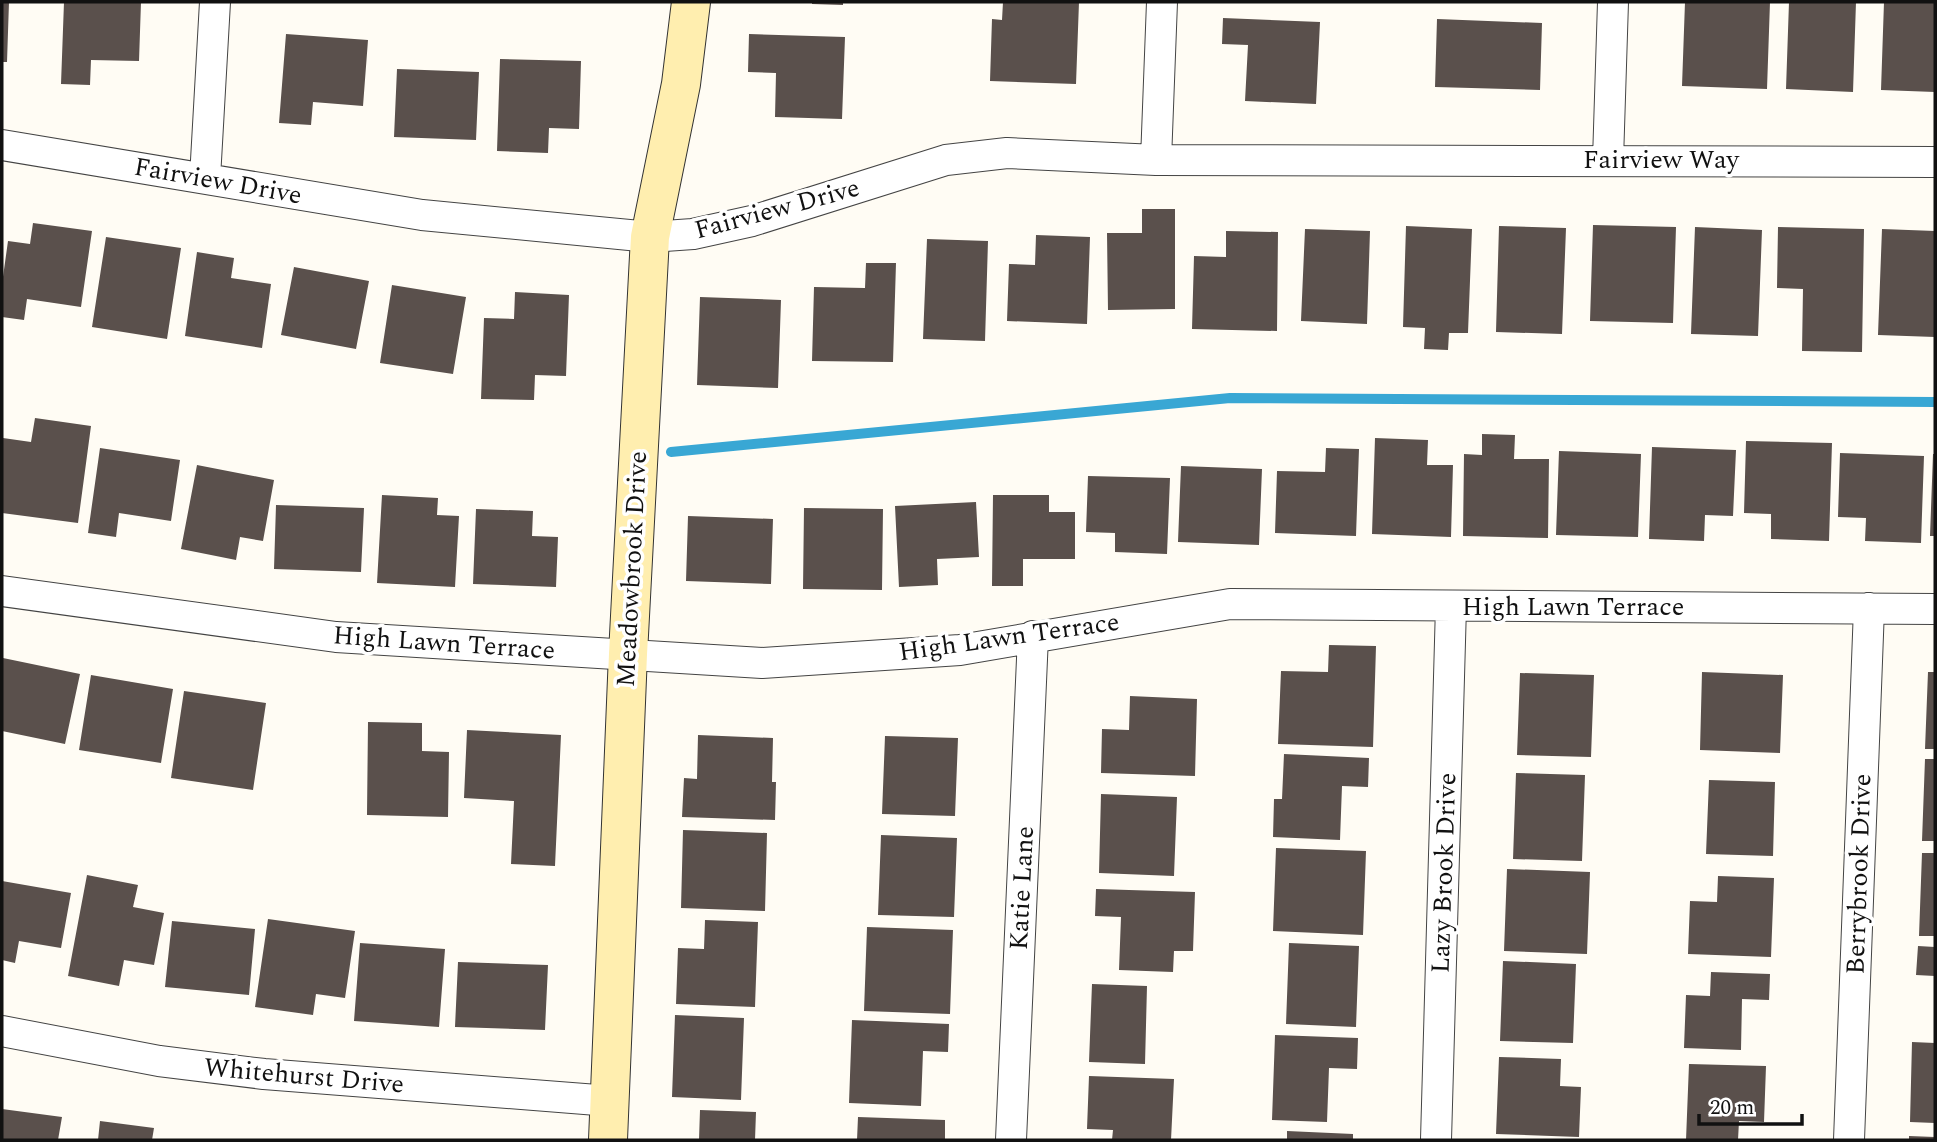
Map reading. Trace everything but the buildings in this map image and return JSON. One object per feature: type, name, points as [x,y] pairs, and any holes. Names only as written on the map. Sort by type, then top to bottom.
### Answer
[{"type":"street","points":[[205,178],[215,2]]},
{"type":"street","name":"Meadowbrook Drive","points":[[608,1140],[628,654],[650,237],[681,84],[691,2]]},
{"type":"street","points":[[1156,159],[1163,2]]},
{"type":"street","points":[[1608,160],[1613,2]]},
{"type":"street","name":"Fairview Drive","points":[[2,145],[422,215],[650,237],[693,234],[752,221],[946,160],[1007,153],[1156,159],[1387,160]]},
{"type":"street","name":"Fairview Way","points":[[1387,160],[1935,162]]},
{"type":"street","name":"High Lawn Terrace","points":[[2,591],[335,637],[762,663],[960,650],[1230,604],[1935,609]]},
{"type":"street","name":"Lazy Brook Drive","points":[[1436,1140],[1451,606]]},
{"type":"street","name":"Berrybrook Drive","points":[[1849,1140],[1870,608]]},
{"type":"street","name":"Katie Lane","points":[[1011,1140],[1033,636]]},
{"type":"street","name":"Whitehurst Drive","points":[[2,1031],[159,1061],[264,1074],[610,1101]]},
{"type":"waterway","points":[[671,452],[1230,398],[1935,402]]}]
